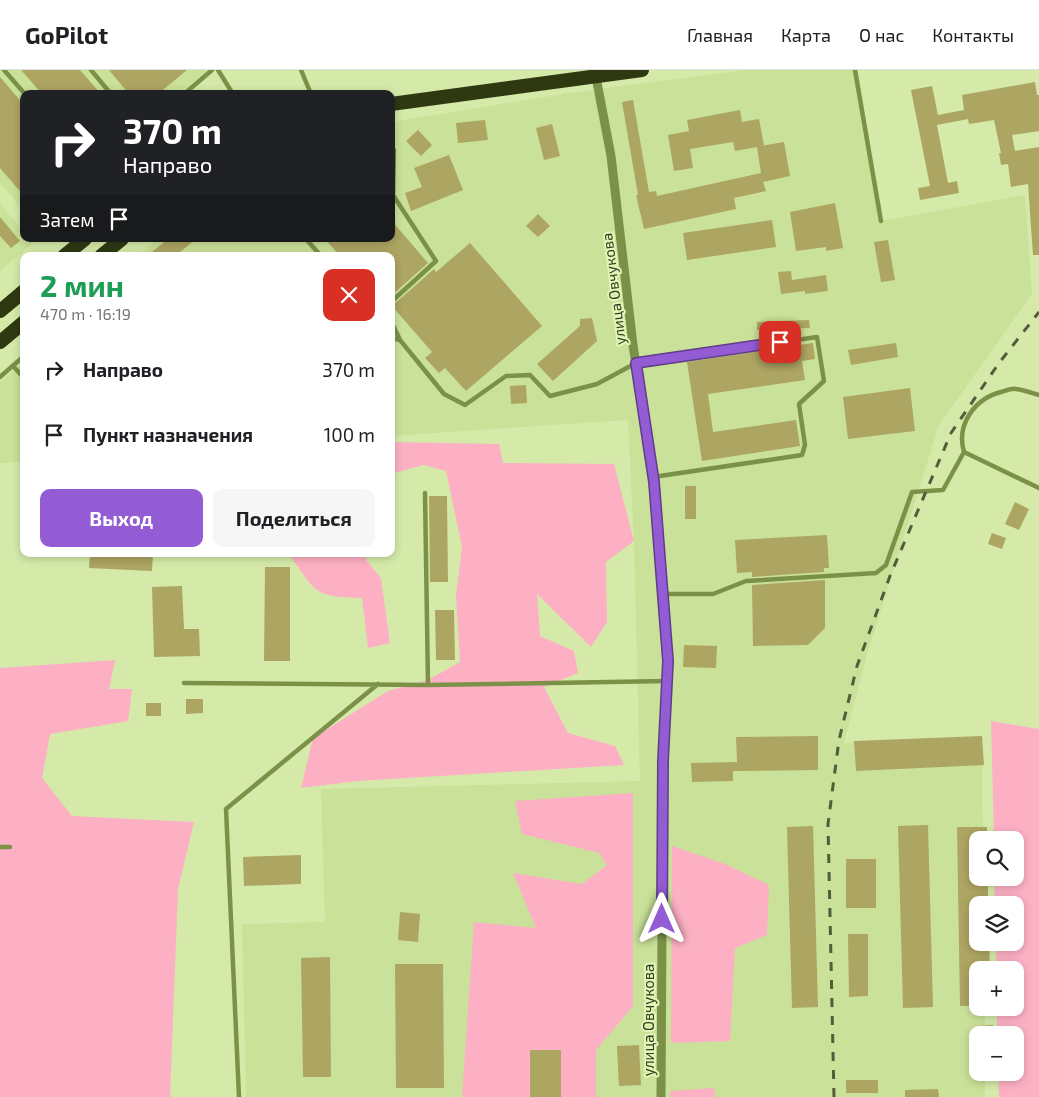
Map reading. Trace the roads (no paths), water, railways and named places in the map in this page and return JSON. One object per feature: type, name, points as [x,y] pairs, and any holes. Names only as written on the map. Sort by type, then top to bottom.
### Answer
[{"type":"highway","points":[[395,103],[642,70]]},
{"type":"highway","points":[[69,252],[81,242]]},
{"type":"highway","points":[[106,252],[118,242]]},
{"type":"highway","points":[[0,311],[20,294]]},
{"type":"highway","points":[[0,342],[20,325]]},
{"type":"street","name":"улица Овчукова","points":[[596,77],[611,156],[636,363],[653,477],[664,594],[668,661],[663,761],[661,1097]]},
{"type":"lane","points":[[4,70],[22,90]]},
{"type":"lane","points":[[91,70],[108,90]]},
{"type":"lane","points":[[189,90],[212,70]]},
{"type":"lane","points":[[218,70],[230,90]]},
{"type":"lane","points":[[301,70],[309,90]]},
{"type":"lane","points":[[855,70],[881,221]]},
{"type":"lane","points":[[395,200],[436,261],[395,298]]},
{"type":"lane","points":[[309,242],[317,252]]},
{"type":"lane","points":[[395,329],[400,340],[444,394],[465,405],[506,376],[530,375],[550,396],[597,384],[636,363],[817,337],[824,381],[799,404],[805,445],[802,455],[653,477]]},
{"type":"lane","points":[[395,339],[400,340]]},
{"type":"lane","points":[[0,377],[20,360]]},
{"type":"lane","points":[[13,366],[20,374]]},
{"type":"lane","points":[[664,594],[713,594],[746,581],[876,573],[886,565],[912,492],[943,490],[964,452],[962,442],[963,427],[978,403],[991,395],[1014,388],[1039,395]]},
{"type":"lane","points":[[964,452],[1039,488]]},
{"type":"lane","points":[[425,493],[428,684]]},
{"type":"lane","points":[[184,683],[428,684],[667,681]]},
{"type":"lane","points":[[239,1097],[226,809],[378,684]]},
{"type":"lane","points":[[0,847],[10,847]]},
{"type":"railway","points":[[834,1097],[828,824],[839,740],[857,666],[890,576],[951,433],[999,363],[1039,312]]}]
